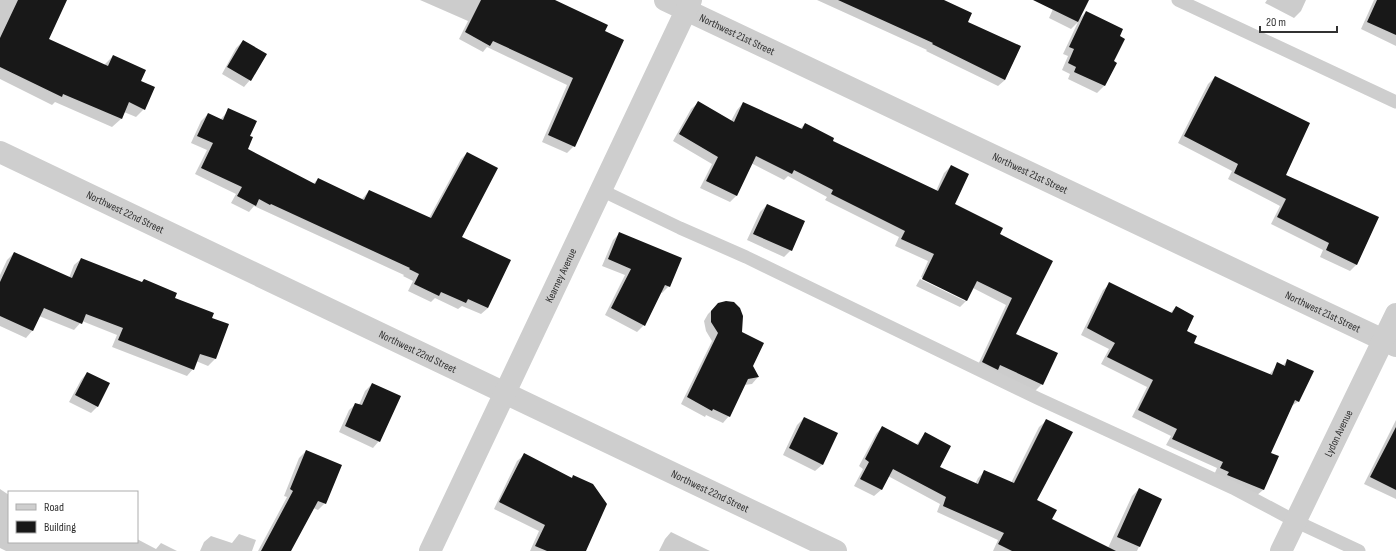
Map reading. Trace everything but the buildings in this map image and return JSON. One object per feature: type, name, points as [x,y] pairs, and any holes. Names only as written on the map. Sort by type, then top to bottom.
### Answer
[{"type":"street","name":"Northwest 21st Street","points":[[665,0],[689,5],[1390,343]]},
{"type":"street","name":"Kearney Avenue","points":[[430,551],[689,5]]},
{"type":"street","name":"Northwest 22nd Street","points":[[0,152],[836,551]]},
{"type":"street","name":"Lydon Avenue","points":[[1281,551],[1295,521],[1390,343],[1396,314]]},
{"type":"lane","points":[[1178,0],[1396,102]]},
{"type":"lane","points":[[602,190],[1037,398],[1233,488],[1295,521],[1359,551]]}]
